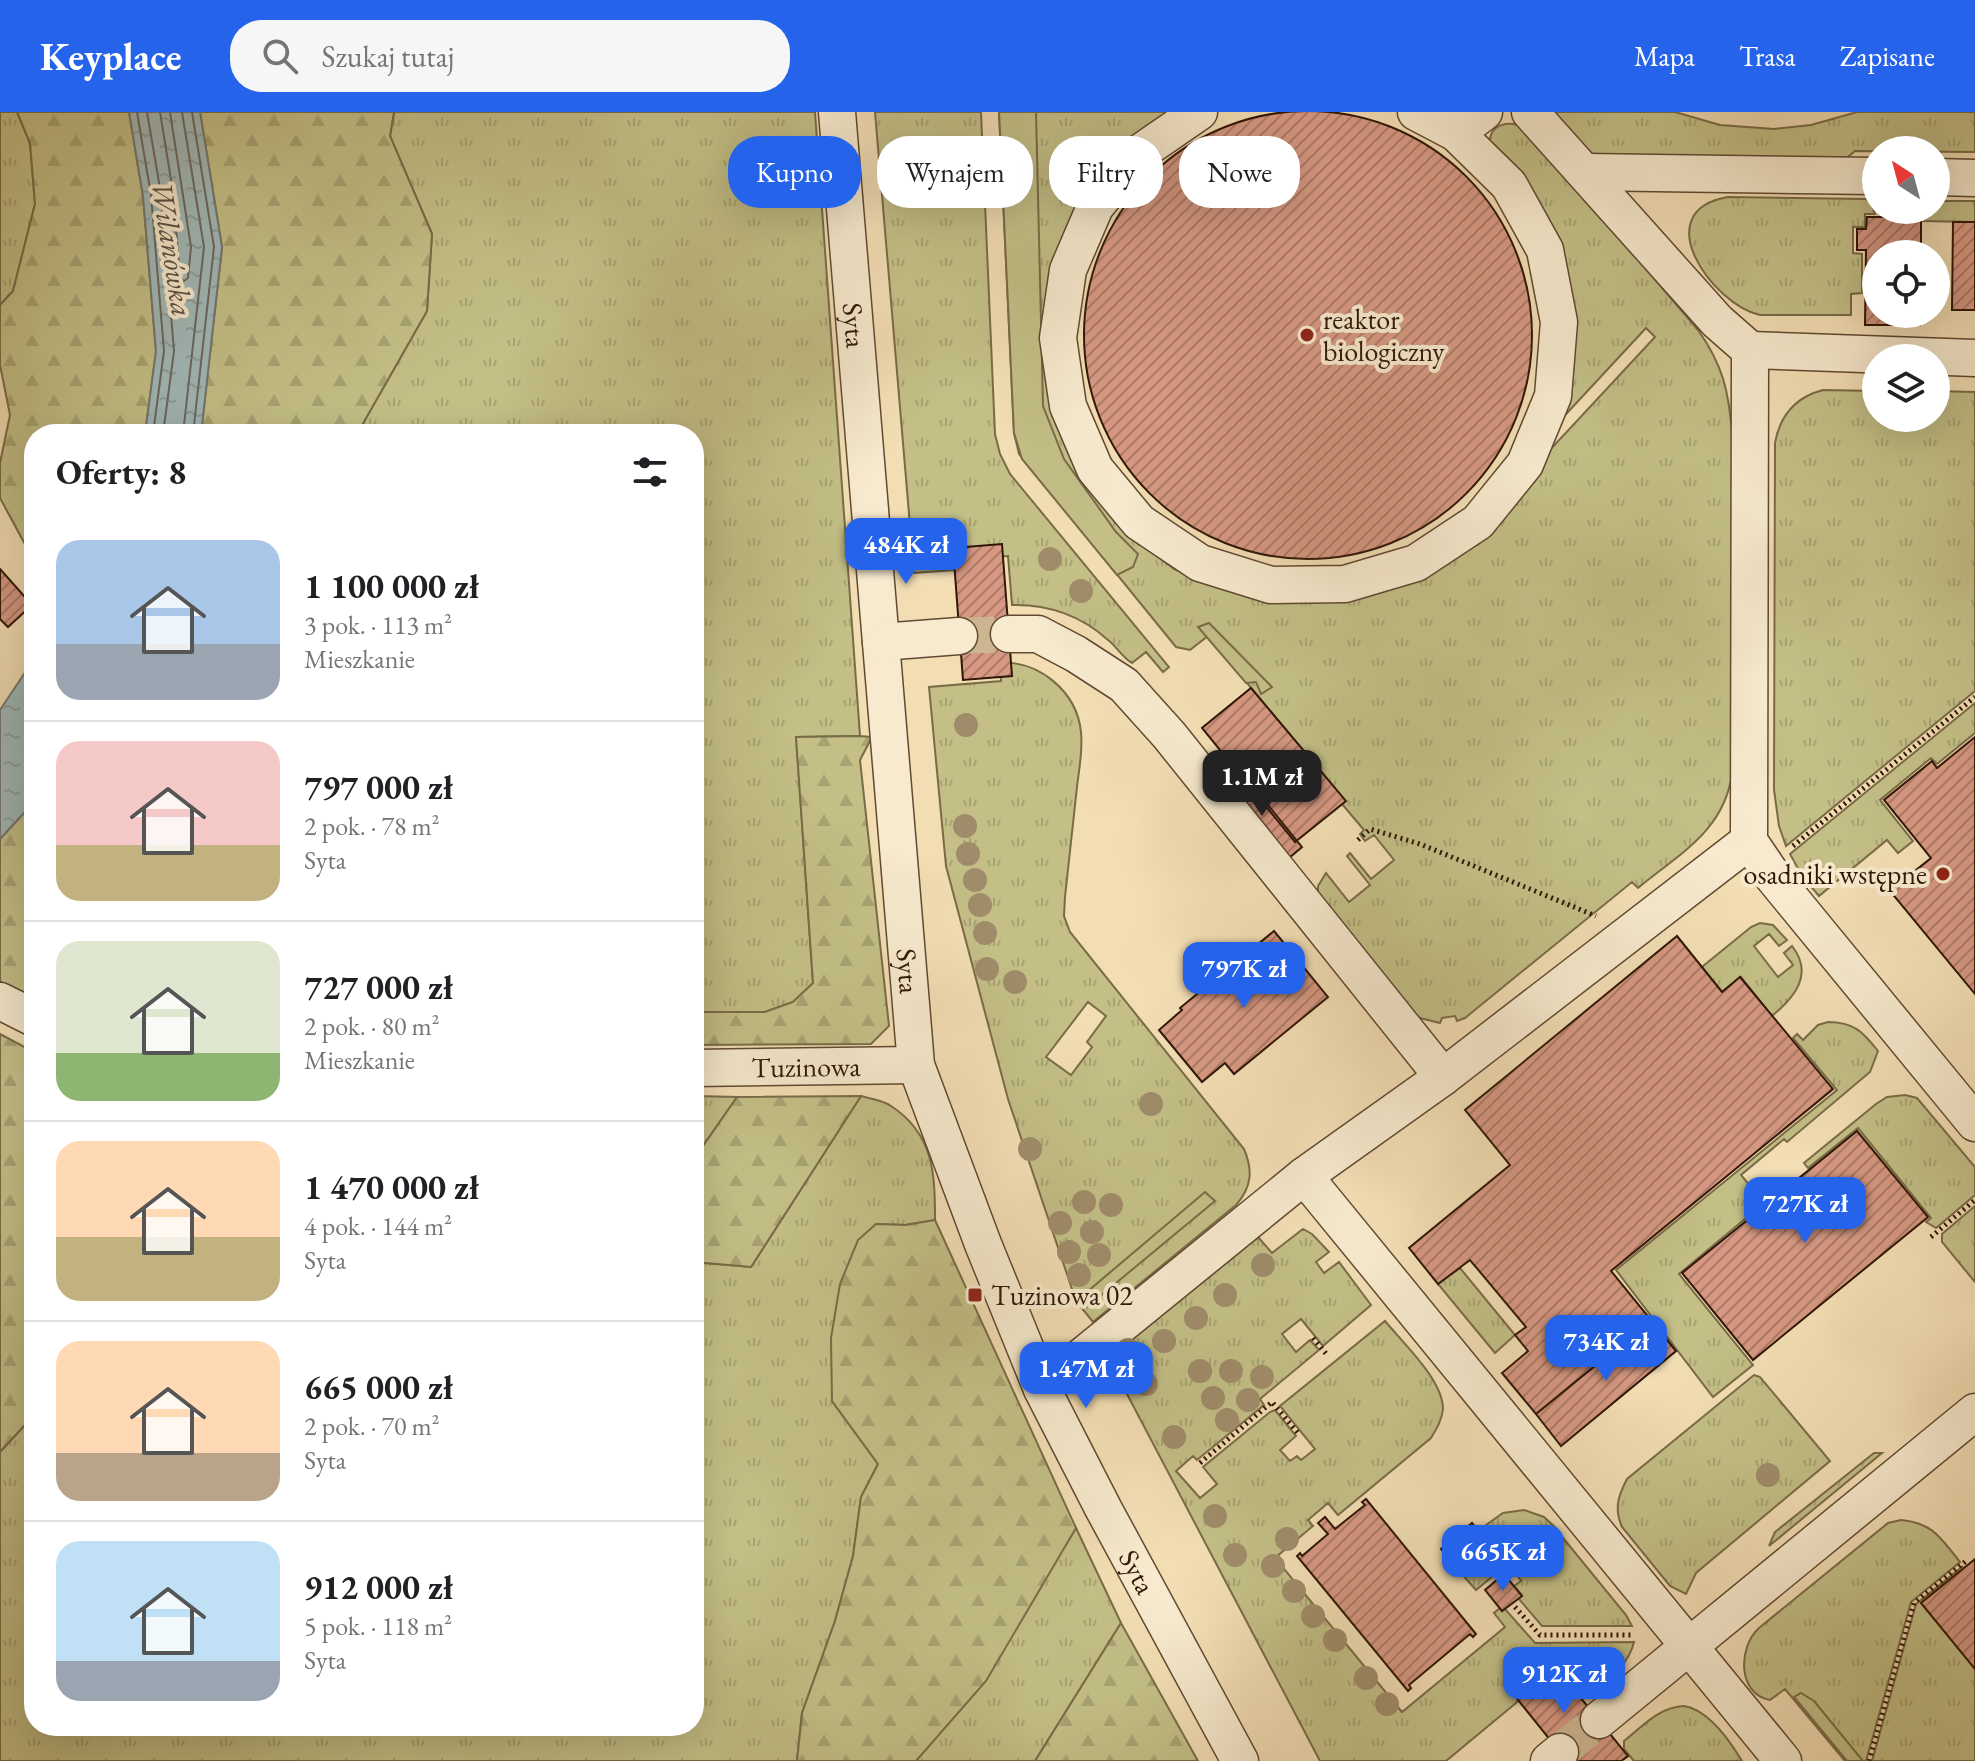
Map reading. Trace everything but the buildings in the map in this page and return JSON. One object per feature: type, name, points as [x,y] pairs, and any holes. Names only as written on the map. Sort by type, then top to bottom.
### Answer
[{"type":"street","name":"Syta","points":[[837,112],[916,1065],[983,1244],[1042,1389],[1240,1761]]},
{"type":"street","points":[[1199,112],[1138,154],[1095,207],[1068,270],[1058,338],[1068,406],[1095,469],[1139,522],[1200,563],[1271,585],[1345,584],[1416,563],[1478,522],[1525,464],[1553,396],[1559,322],[1545,250],[1470,122],[1416,112]]},
{"type":"street","points":[[1530,112],[1717,321],[1750,350],[1975,358]]},
{"type":"street","points":[[1584,172],[1862,176]]},
{"type":"street","points":[[1950,177],[1975,178]]},
{"type":"street","points":[[1750,350],[1749,841],[1774,878],[1975,1123]]},
{"type":"street","points":[[1009,634],[1038,634],[1124,685],[1169,735],[1443,1077]]},
{"type":"street","points":[[881,642],[959,636]]},
{"type":"street","points":[[1042,1389],[1304,1176],[1443,1077],[1749,841]]},
{"type":"street","points":[[0,1001],[24,1013]]},
{"type":"street","name":"Tuzinowa","points":[[704,1068],[916,1065]]},
{"type":"street","points":[[1304,1176],[1783,1761]]},
{"type":"street","points":[[1599,1720],[1975,1412]]},
{"type":"path","points":[[1784,853],[1975,697]]},
{"type":"path","points":[[1358,840],[1370,829],[1420,844],[1596,917]]},
{"type":"path","points":[[1931,1237],[1975,1200]]},
{"type":"path","points":[[1313,1338],[1328,1356]]},
{"type":"path","points":[[1200,1463],[1272,1402],[1298,1433]]},
{"type":"path","points":[[1869,1761],[1914,1603],[1966,1561]]},
{"type":"path","points":[[1515,1607],[1540,1635],[1638,1635]]},
{"type":"green space","points":[[0,112],[17,112],[30,143],[35,204],[13,291],[0,305]]},
{"type":"green space","points":[[17,112],[129,112],[143,196],[156,352],[146,424],[24,424],[24,542],[0,498],[0,463],[10,415],[0,365],[0,305],[13,291],[35,204],[30,143]]},
{"type":"green space","points":[[200,112],[394,112],[390,136],[432,234],[427,311],[363,424],[202,424],[222,247]]},
{"type":"green space","points":[[394,112],[815,112],[817,136],[728,136],[728,208],[822,208],[860,736],[796,737],[813,983],[793,1002],[765,1012],[704,1012],[704,424],[363,424],[427,311],[432,234],[390,136]]},
{"type":"green space","points":[[875,112],[981,112],[982,136],[877,136]]},
{"type":"green space","points":[[999,112],[1170,112],[1156,136],[1049,136],[1049,208],[1114,208],[1044,328],[1138,541],[1174,569],[1209,585],[1249,594],[1341,596],[1549,451],[1655,337],[1646,328],[1555,426],[1568,352],[1490,148],[1492,133],[1500,126],[1512,124],[1526,128],[1698,330],[1713,355],[1727,392],[1732,434],[1732,774],[1727,794],[1710,826],[1684,852],[1638,888],[1632,882],[1465,1018],[1457,1021],[1455,1016],[1442,1018],[1440,1023],[1420,1018],[1414,1013],[1318,894],[1318,886],[1326,873],[1349,902],[1370,885],[1347,856],[1350,853],[1371,879],[1394,860],[1374,835],[1365,841],[1360,834],[1364,830],[1342,804],[1345,801],[1208,636],[1190,650],[1176,647],[1019,454],[1014,433],[1003,208],[1033,208],[1033,136],[1000,136]]},
{"type":"green space","points":[[999,112],[1036,112],[1043,406],[1064,459],[1116,532],[1138,554],[1133,567],[1117,575],[1022,459],[1014,433],[1003,208],[1033,208],[1033,136],[1000,136]]},
{"type":"green space","points":[[1542,112],[1675,112],[1720,125],[1774,129],[1811,125],[1857,112],[1975,112],[1975,152],[1950,152],[1950,136],[1862,136],[1862,151],[1855,151],[1837,166],[1596,161]]},
{"type":"green space","points":[[1728,197],[1862,199],[1862,224],[1865,227],[1853,227],[1853,253],[1862,254],[1862,293],[1851,294],[1851,315],[1760,315],[1741,307],[1723,294],[1707,277],[1695,257],[1689,238],[1692,220],[1704,206]]},
{"type":"green space","points":[[1950,201],[1975,201],[1975,222],[1950,222]]},
{"type":"green space","points":[[883,208],[985,208],[995,434],[1000,454],[1010,474],[1169,667],[1163,672],[1146,652],[1132,663],[1098,632],[1064,613],[1012,605],[1008,556],[954,560],[955,570],[914,573]]},
{"type":"green space","points":[[1823,390],[1862,391],[1862,432],[1950,432],[1950,391],[1975,392],[1975,691],[1786,846],[1779,826],[1774,790],[1775,443],[1785,416],[1797,402]]},
{"type":"green space","points":[[1209,623],[1272,687],[1261,694],[1256,682],[1246,683],[1198,627]]},
{"type":"green space","points":[[1000,663],[1015,663],[1042,673],[1064,692],[1078,717],[1081,753],[1064,916],[1070,932],[1244,1149],[1249,1164],[1248,1185],[1236,1205],[1093,1322],[1076,1301],[1008,1099],[946,866],[929,687],[1001,681]],"holes":[[[1088,1002],[1106,1016],[1087,1042],[1092,1047],[1071,1075],[1046,1057]]]},
{"type":"green space","points":[[1975,703],[1975,733],[1937,764],[1931,758],[1880,800],[1913,841],[1898,853],[1887,840],[1819,896],[1802,876],[1790,854]]},
{"type":"green space","points":[[796,737],[872,737],[860,760],[889,1026],[871,1044],[704,1045],[704,1012],[765,1012],[793,1002],[813,983]]},
{"type":"green space","points":[[24,813],[24,996],[0,981],[0,839]]},
{"type":"green space","points":[[1760,923],[1773,925],[1787,940],[1779,946],[1769,934],[1754,946],[1778,977],[1793,965],[1784,953],[1792,946],[1801,966],[1799,984],[1794,993],[1772,1016],[1741,977],[1722,992],[1702,967]]},
{"type":"green space","points":[[1828,1022],[1851,1026],[1873,1044],[1878,1051],[1870,1072],[1787,1142],[1784,1139],[1741,1175],[1764,1203],[1679,1274],[1753,1365],[1713,1397],[1616,1270],[1837,1090],[1793,1038],[1797,1034],[1803,1040],[1818,1025]]},
{"type":"green space","points":[[0,1034],[24,1047],[24,1426],[0,1452]]},
{"type":"green space","points":[[1905,1095],[1917,1098],[1975,1167],[1975,1195],[1936,1228],[1926,1222],[1931,1218],[1858,1128],[1808,1168],[1804,1163],[1876,1104],[1887,1097]]},
{"type":"green space","points":[[704,1096],[737,1097],[704,1145]]},
{"type":"green space","points":[[861,1096],[888,1104],[916,1129],[929,1156],[935,1220],[905,1225],[876,1224],[832,1401],[878,1464],[861,1497],[853,1556],[835,1621],[802,1713],[797,1761],[0,1761],[0,1452],[24,1426],[24,1736],[704,1736],[704,1263],[751,1267]]},
{"type":"green space","points":[[861,1096],[751,1267],[704,1263],[704,1145],[737,1097]]},
{"type":"green space","points":[[1205,1192],[1215,1201],[1087,1307],[1081,1297]]},
{"type":"green space","points":[[1975,1206],[1975,1282],[1942,1242],[1942,1234]]},
{"type":"green space","points":[[935,1220],[1076,1528],[986,1681],[916,1761],[797,1761],[802,1713],[835,1621],[853,1556],[861,1497],[878,1464],[832,1401],[831,1338],[840,1284],[858,1240],[876,1224],[905,1225]]},
{"type":"green space","points":[[1303,1229],[1329,1252],[1316,1262],[1324,1273],[1339,1262],[1371,1305],[1323,1346],[1301,1319],[1282,1334],[1296,1352],[1310,1340],[1319,1350],[1260,1399],[1264,1405],[1197,1460],[1193,1456],[1176,1471],[1200,1498],[1217,1484],[1203,1467],[1275,1410],[1296,1436],[1280,1450],[1290,1461],[1297,1456],[1301,1460],[1315,1449],[1280,1406],[1385,1321],[1421,1362],[1436,1386],[1443,1409],[1439,1424],[1431,1438],[1338,1515],[1328,1503],[1308,1520],[1313,1526],[1275,1558],[1402,1712],[1505,1627],[1494,1613],[1500,1608],[1502,1611],[1505,1609],[1535,1643],[1634,1642],[1622,1665],[1589,1694],[1563,1664],[1446,1761],[1320,1761],[1118,1377],[1132,1364],[1119,1350],[1258,1237],[1272,1253]]},
{"type":"green space","points":[[1460,1268],[1515,1335],[1495,1353],[1438,1284]]},
{"type":"green space","points":[[1754,1375],[1760,1377],[1830,1461],[1696,1573],[1686,1594],[1670,1586],[1622,1527],[1618,1514],[1619,1497],[1627,1479]]},
{"type":"green space","points":[[1874,1453],[1882,1453],[1769,1546],[1775,1532]]},
{"type":"green space","points":[[1524,1510],[1544,1517],[1557,1529],[1513,1566],[1510,1562],[1476,1590],[1460,1572],[1491,1546],[1479,1530],[1503,1513]]},
{"type":"green space","points":[[1901,1520],[1929,1529],[1942,1539],[1960,1562],[1911,1602],[1866,1761],[1845,1761],[1785,1689],[1770,1700],[1751,1689],[1744,1669],[1747,1646],[1759,1628],[1888,1523]]},
{"type":"green space","points":[[1076,1528],[1121,1623],[1035,1761],[916,1761],[1034,1596]]},
{"type":"green space","points":[[1559,1533],[1632,1626],[1542,1626],[1518,1598],[1522,1595],[1514,1586],[1521,1581],[1517,1570]]},
{"type":"green space","points":[[1963,1566],[1921,1603],[1975,1669],[1975,1761],[1872,1761],[1916,1604]]},
{"type":"green space","points":[[1121,1623],[1198,1761],[1035,1761]]},
{"type":"green space","points":[[1801,1693],[1814,1701],[1863,1761],[1847,1761],[1794,1697]]},
{"type":"green space","points":[[1684,1706],[1710,1720],[1742,1761],[1634,1761],[1624,1749],[1624,1741],[1659,1714]]},
{"type":"water","name":"Wilanówka","points":[[129,112],[200,112],[222,247],[202,424],[146,424],[156,351],[143,196]]},
{"type":"water","points":[[24,674],[24,813],[0,839],[0,710]]},
{"type":"tunnel","points":[[959,636],[1009,634]]},
{"type":"tunnel","points":[[1560,1752],[1599,1720]]},
{"type":"place","name":"reaktor biologiczny","points":[[1307,335]]},
{"type":"place","name":"osadniki wstępne","points":[[1943,874]]},
{"type":"place","name":"Tuzinowa 02","points":[[975,1295]]}]
